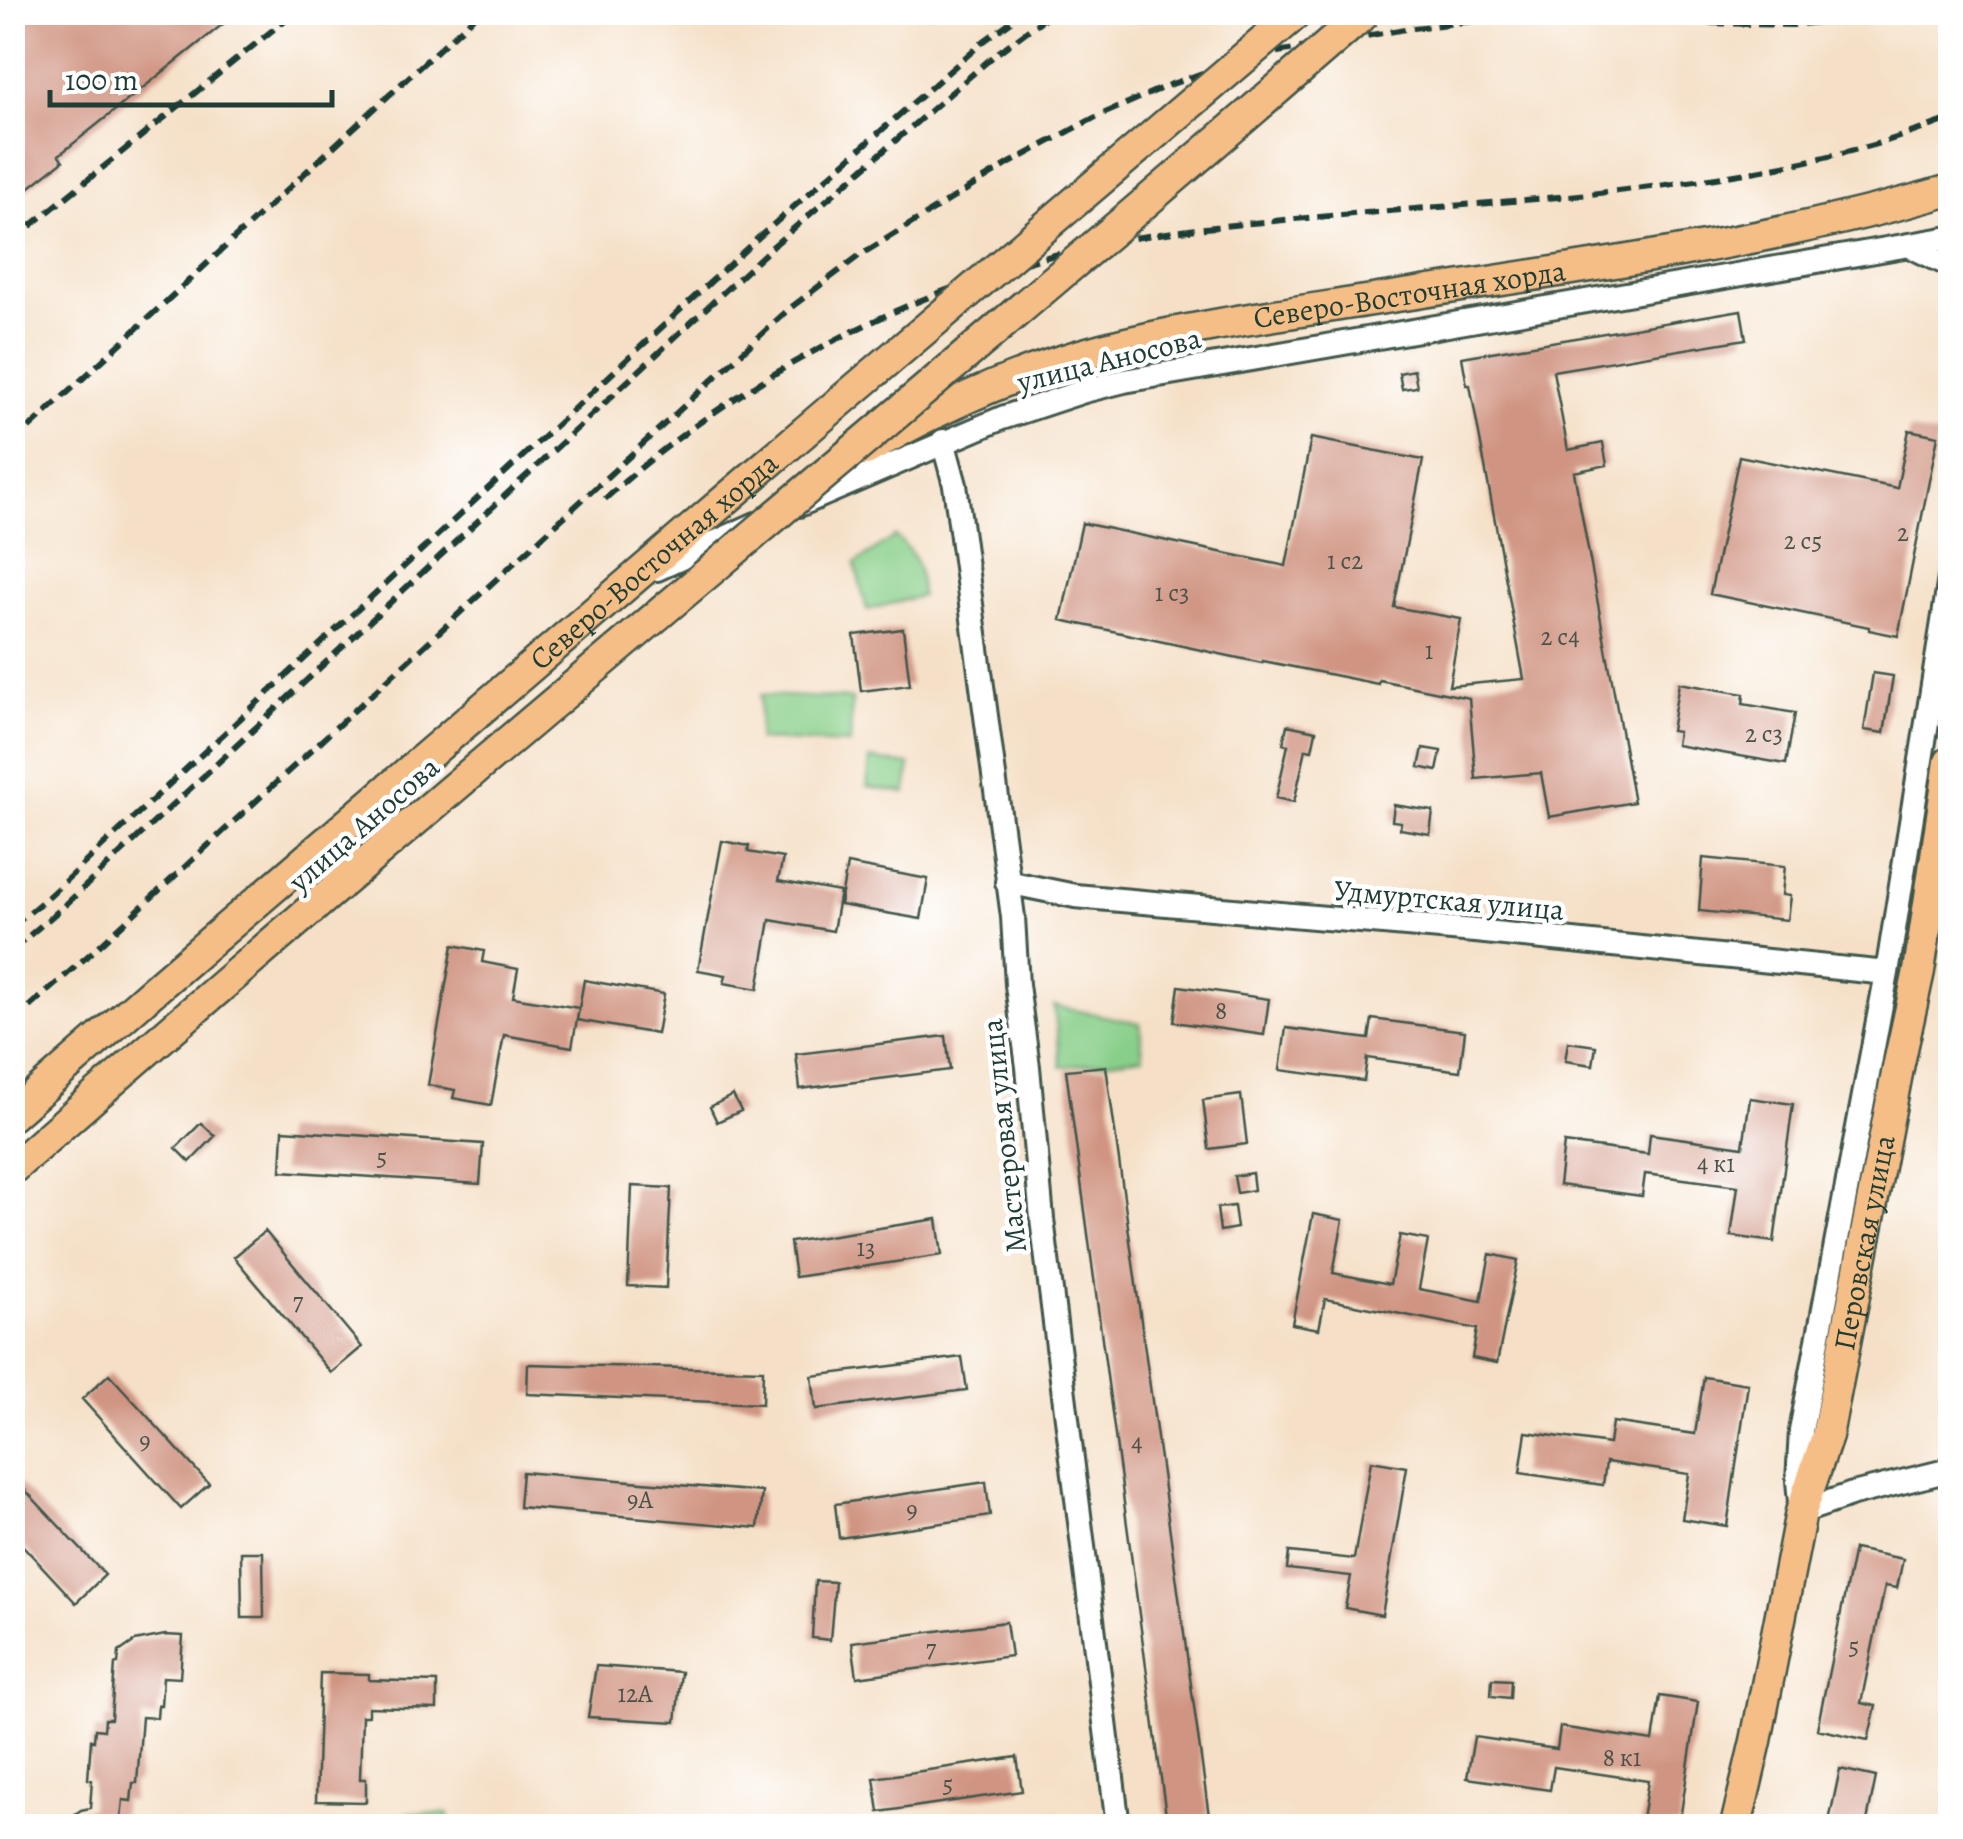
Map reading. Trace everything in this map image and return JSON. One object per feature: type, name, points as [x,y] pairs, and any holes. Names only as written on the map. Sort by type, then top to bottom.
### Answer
[{"type":"main road","name":"Северо-Восточная хорда","points":[[12,1115],[787,446],[1298,12]]},
{"type":"main road","name":"Северо-Восточная хорда","points":[[12,1170],[347,879],[1366,12]]},
{"type":"main road","name":"Северо-Восточная хорда","points":[[831,471],[923,417],[998,384],[1099,350],[1254,319],[1658,255],[1808,227],[1950,190]]},
{"type":"main road","points":[[1919,970],[1950,762]]},
{"type":"main road","points":[[1919,970],[1950,870]]},
{"type":"main road","name":"Перовская улица","points":[[1736,1826],[1801,1512],[1827,1436],[1919,970]]},
{"type":"street","name":"улица Аносова","points":[[12,1128],[630,588],[658,568],[943,441],[1084,391],[1950,238]]},
{"type":"street","points":[[1908,245],[1950,265]]},
{"type":"street","name":"Мастеровая улица","points":[[943,441],[955,485],[1013,918],[1042,1219],[1118,1826]]},
{"type":"street","name":"улица Аносова","points":[[12,1170],[756,524]]},
{"type":"street","name":"Перовская улица","points":[[1801,1512],[1801,1431],[1886,973],[1950,578]]},
{"type":"street","name":"Удмуртская улица","points":[[1007,882],[1074,896],[1475,931],[1886,973]]},
{"type":"street","points":[[1801,1512],[1853,1494],[1950,1470]]},
{"type":"green space","points":[[895,536],[916,563],[921,596],[867,610],[855,564]]},
{"type":"green space","points":[[761,695],[852,699],[850,744],[758,740]]},
{"type":"green space","points":[[870,759],[910,765],[906,793],[867,787]]},
{"type":"green space","points":[[1054,1006],[1140,1023],[1143,1057],[1061,1067]]},
{"type":"green space","points":[[408,1813],[448,1814],[448,1826],[408,1826]]},
{"type":"building","points":[[12,12],[238,12],[59,155],[63,161],[12,201]]},
{"type":"building","points":[[1741,310],[1746,339],[1553,371],[1568,450],[1603,443],[1607,465],[1574,472],[1634,802],[1549,817],[1541,773],[1476,779],[1469,698],[1262,663],[1061,620],[1082,523],[1286,566],[1311,438],[1423,460],[1394,607],[1461,619],[1449,686],[1524,679],[1462,357]]},
{"type":"building","points":[[1414,370],[1417,387],[1402,389],[1399,373]]},
{"type":"building","points":[[1909,430],[1938,436],[1898,636],[1710,594],[1739,456],[1897,488]]},
{"type":"building","points":[[903,629],[910,685],[861,691],[854,635]]},
{"type":"building","points":[[1873,673],[1893,676],[1884,733],[1864,730]]},
{"type":"building","points":[[1679,683],[1744,694],[1743,704],[1795,713],[1786,764],[1676,745],[1678,732],[1671,731]]},
{"type":"building","points":[[1287,725],[1316,731],[1312,750],[1306,749],[1294,802],[1276,798],[1288,745],[1283,744]]},
{"type":"building","points":[[1423,748],[1441,751],[1437,771],[1419,767]]},
{"type":"building","points":[[1394,805],[1433,811],[1430,834],[1400,829],[1401,822],[1392,821]]},
{"type":"building","points":[[722,841],[749,846],[748,852],[783,858],[778,881],[840,892],[833,931],[770,920],[758,989],[724,983],[726,975],[698,970]]},
{"type":"building","points":[[1703,858],[1785,866],[1782,895],[1790,896],[1787,920],[1699,911]]},
{"type":"building","points":[[847,864],[928,879],[921,919],[840,905]]},
{"type":"building","points":[[453,945],[484,951],[482,962],[518,969],[513,997],[579,1008],[572,1047],[504,1035],[491,1105],[453,1098],[455,1090],[428,1085]]},
{"type":"building","points":[[584,980],[664,994],[657,1034],[577,1020]]},
{"type":"building","points":[[1179,986],[1269,999],[1264,1035],[1174,1022]]},
{"type":"building","points":[[1372,1019],[1465,1031],[1460,1071],[1367,1058],[1364,1081],[1280,1070],[1286,1028],[1369,1039]]},
{"type":"building","points":[[946,1036],[950,1070],[800,1089],[796,1054]]},
{"type":"building","points":[[1568,1042],[1596,1046],[1593,1065],[1565,1061]]},
{"type":"building","points":[[1106,1066],[1209,1816],[1167,1823],[1066,1070]]},
{"type":"building","points":[[733,1095],[741,1111],[717,1122],[710,1107]]},
{"type":"building","points":[[1241,1095],[1247,1144],[1209,1149],[1203,1100]]},
{"type":"building","points":[[1750,1098],[1793,1104],[1774,1242],[1731,1236],[1738,1186],[1645,1174],[1642,1196],[1559,1185],[1564,1143],[1648,1154],[1650,1134],[1743,1147]]},
{"type":"building","points":[[201,1123],[215,1136],[190,1162],[176,1148]]},
{"type":"building","points":[[283,1130],[483,1144],[480,1184],[281,1171]]},
{"type":"building","points":[[1252,1173],[1254,1190],[1237,1193],[1234,1176]]},
{"type":"building","points":[[632,1186],[671,1188],[666,1288],[628,1286]]},
{"type":"building","points":[[1234,1206],[1237,1228],[1220,1231],[1217,1208]]},
{"type":"building","points":[[1313,1214],[1343,1220],[1333,1273],[1390,1284],[1400,1235],[1428,1240],[1419,1289],[1481,1301],[1490,1254],[1518,1260],[1497,1363],[1472,1358],[1477,1329],[1325,1299],[1319,1329],[1292,1324]]},
{"type":"building","points":[[937,1219],[942,1255],[795,1277],[790,1242]]},
{"type":"building","points":[[265,1231],[362,1347],[331,1373],[234,1257]]},
{"type":"building","points":[[962,1357],[967,1390],[816,1409],[812,1376]]},
{"type":"building","points":[[528,1364],[763,1370],[762,1404],[527,1394]]},
{"type":"building","points":[[109,1374],[209,1484],[181,1509],[82,1399]]},
{"type":"building","points":[[1704,1377],[1748,1384],[1727,1526],[1682,1519],[1689,1474],[1606,1462],[1603,1485],[1520,1473],[1526,1432],[1609,1444],[1612,1422],[1695,1434]]},
{"type":"building","points":[[1371,1461],[1407,1467],[1382,1615],[1345,1608],[1351,1576],[1287,1569],[1289,1552],[1354,1559]]},
{"type":"building","points":[[522,1472],[762,1492],[758,1528],[519,1507]]},
{"type":"building","points":[[12,1476],[105,1575],[76,1603],[12,1534]]},
{"type":"building","points":[[986,1482],[990,1516],[839,1538],[835,1504]]},
{"type":"building","points":[[1854,1549],[1903,1559],[1897,1588],[1885,1586],[1861,1703],[1876,1706],[1868,1740],[1817,1729]]},
{"type":"building","points":[[241,1552],[263,1552],[264,1618],[242,1618]]},
{"type":"building","points":[[815,1581],[835,1582],[830,1640],[812,1638]]},
{"type":"building","points":[[1006,1622],[1011,1656],[857,1677],[852,1642]]},
{"type":"building","points":[[183,1636],[180,1678],[163,1677],[157,1718],[142,1717],[137,1783],[133,1783],[131,1801],[123,1800],[120,1826],[58,1826],[90,1808],[91,1740],[94,1741],[95,1729],[104,1730],[105,1719],[111,1719],[119,1652],[135,1641]]},
{"type":"building","points":[[596,1666],[681,1672],[676,1722],[588,1717]]},
{"type":"building","points":[[320,1673],[369,1674],[369,1680],[437,1682],[437,1709],[368,1707],[368,1716],[362,1716],[360,1779],[366,1779],[366,1802],[316,1801]]},
{"type":"building","points":[[1492,1679],[1511,1680],[1510,1698],[1491,1696]]},
{"type":"building","points":[[1660,1696],[1698,1702],[1679,1826],[1641,1826],[1648,1781],[1554,1767],[1550,1790],[1467,1778],[1474,1737],[1557,1749],[1560,1727],[1653,1741]]},
{"type":"building","points":[[1017,1757],[1022,1791],[879,1812],[874,1778]]},
{"type":"building","points":[[1840,1769],[1876,1777],[1866,1826],[1828,1826]]},
{"type":"railway","points":[[12,241],[295,12]]},
{"type":"railway","points":[[12,444],[479,12]]},
{"type":"railway","points":[[12,927],[759,237],[984,41],[1024,12]]},
{"type":"railway","points":[[12,950],[63,907],[772,247],[996,54],[1053,12]]},
{"type":"railway","points":[[12,1022],[789,309],[860,255],[1010,163],[1094,118],[1245,58],[1405,29],[1499,18],[1792,25],[1950,13]]},
{"type":"railway","points":[[605,499],[707,418],[820,348],[942,292],[1066,252],[1203,228],[1598,193],[1724,177],[1863,148],[1950,119]]}]
